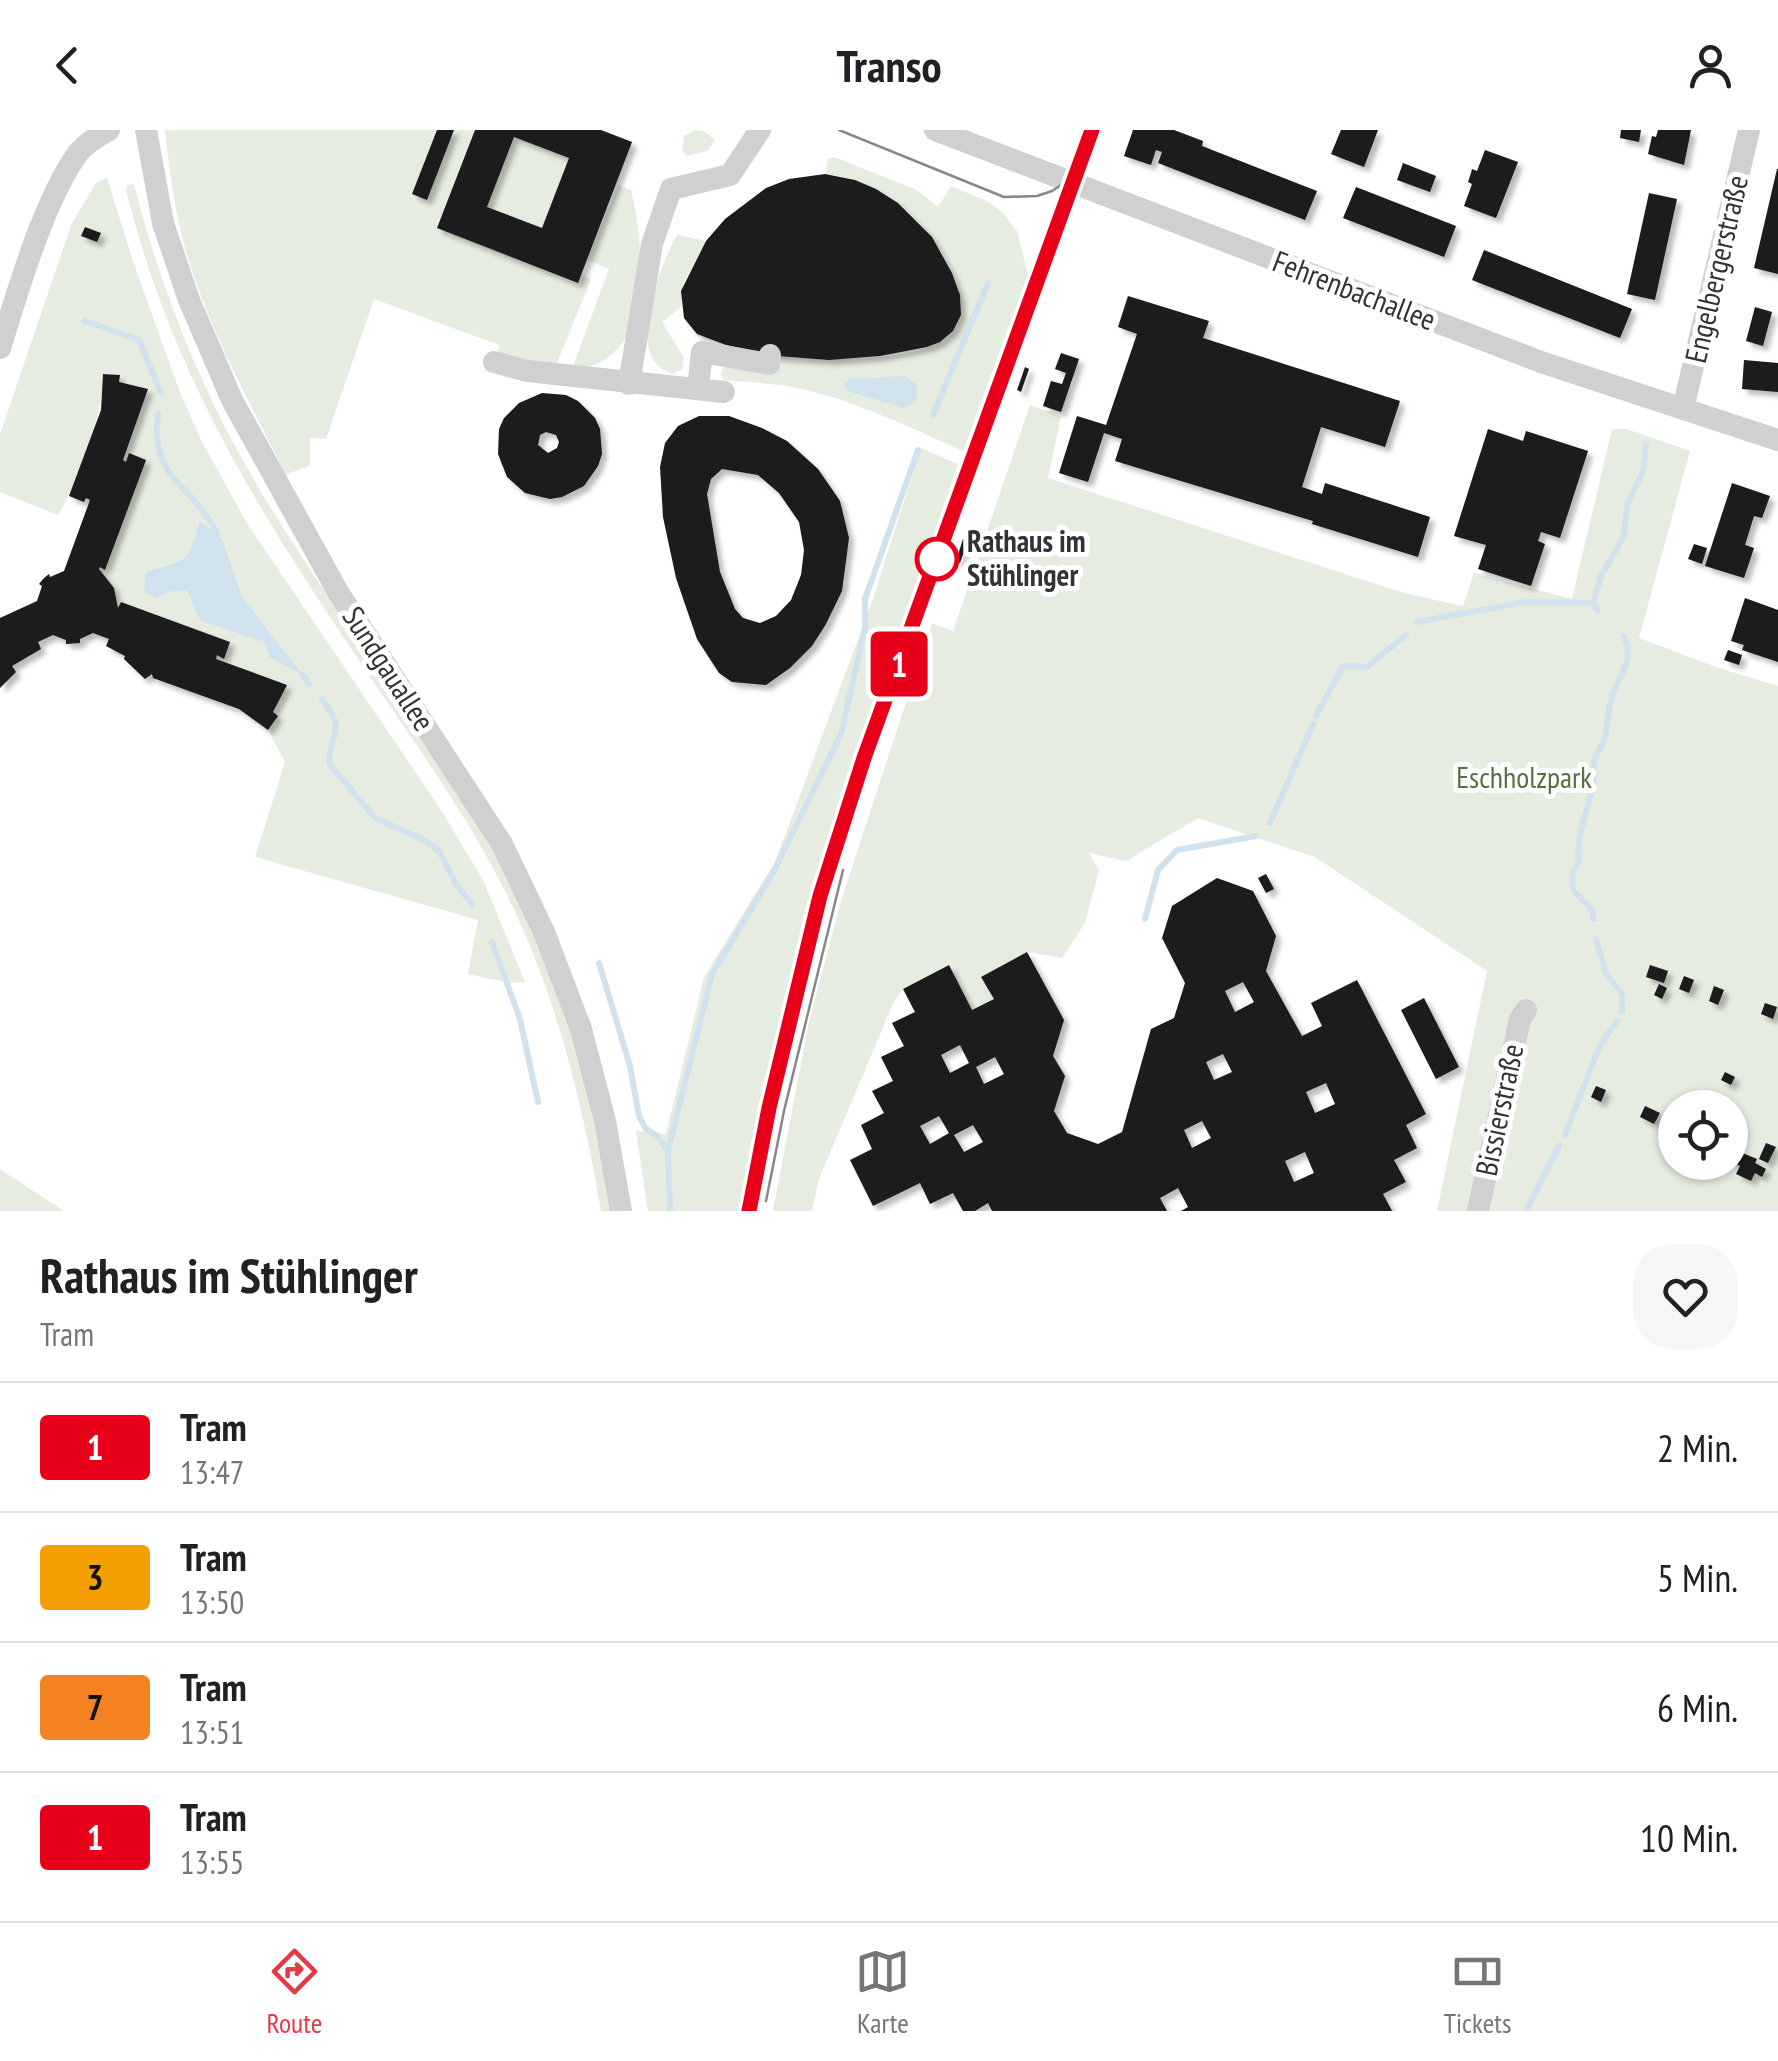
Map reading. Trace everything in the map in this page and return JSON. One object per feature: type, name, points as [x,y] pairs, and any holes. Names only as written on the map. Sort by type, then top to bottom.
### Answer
[{"type":"street","points":[[0,348],[54,199],[79,152],[109,130]]},
{"type":"street","name":"Sundgauallee","points":[[146,130],[164,224],[188,300],[232,400],[338,592],[502,844],[544,932],[581,1029],[605,1121],[620,1211]]},
{"type":"street","points":[[629,384],[652,244],[671,190],[730,175],[760,130]]},
{"type":"street","name":"Fehrenbachallee","points":[[935,130],[1444,326],[1630,394],[1778,440]]},
{"type":"street","name":"Engelbergerstraße","points":[[1683,409],[1749,130]]},
{"type":"street","points":[[698,388],[702,352],[769,364],[770,355]]},
{"type":"street","points":[[494,362],[527,371],[724,392]]},
{"type":"street","name":"Bissierstraße","points":[[1478,1211],[1520,1019],[1526,1010]]},
{"type":"green space","points":[[165,130],[475,130],[438,228],[577,283],[581,275],[591,279],[556,366],[497,355],[499,345],[374,299],[326,439],[310,438],[310,465],[286,475],[197,286],[180,226]]},
{"type":"green space","points":[[695,130],[715,140],[708,151],[687,156],[682,151],[684,136]]},
{"type":"green space","points":[[514,137],[569,158],[542,228],[487,207]]},
{"type":"green space","points":[[834,157],[917,190],[938,207],[951,186],[989,202],[1017,231],[1028,275],[963,451],[833,397],[787,386],[724,380],[720,374],[730,366],[775,373],[777,356],[840,359],[911,352],[945,339],[957,324],[961,306],[958,286],[938,246],[910,213],[889,196],[854,180],[825,174],[828,159]]},
{"type":"green space","points":[[107,178],[134,264],[200,438],[248,525],[441,810],[484,882],[525,982],[468,974],[478,920],[255,857],[285,762],[268,730],[278,717],[273,712],[287,685],[216,659],[217,655],[224,658],[230,642],[121,602],[118,608],[114,588],[99,569],[145,460],[130,453],[126,462],[123,460],[148,389],[119,382],[119,375],[104,374],[89,447],[58,515],[0,492],[0,434],[72,223],[96,183]]},
{"type":"green space","points":[[134,184],[187,345],[243,460],[295,547],[459,791],[535,931],[576,1048],[611,1211],[601,1211],[565,1048],[524,931],[452,799],[315,595],[218,430],[190,374],[144,254],[126,190],[127,185]]},
{"type":"green space","points":[[618,185],[631,190],[636,214],[641,271],[638,300],[631,326],[619,348],[599,363],[572,369],[609,269],[587,260]]},
{"type":"green space","points":[[677,235],[706,241],[683,285],[681,307],[662,322],[684,358],[682,369],[672,374],[657,365],[649,350],[647,331],[655,288]]},
{"type":"green space","name":"Eschholzpark","points":[[1030,405],[1061,416],[1048,478],[1404,593],[1463,606],[1474,573],[1572,599],[1612,429],[1627,429],[1690,451],[1639,638],[1778,686],[1778,1211],[1437,1211],[1487,971],[1315,857],[1198,818],[1126,861],[1089,853],[1099,870],[1085,923],[1062,958],[1027,952],[981,977],[994,999],[972,1010],[948,965],[903,989],[893,1004],[819,1179],[812,1211],[773,1211],[809,1022],[841,901],[932,623],[953,631]]},
{"type":"green space","points":[[921,448],[958,464],[815,890],[784,1010],[742,1211],[648,1211],[636,1131],[666,1134],[704,977],[775,862],[872,602]]},
{"type":"green space","points":[[0,1169],[6,1173],[64,1211],[0,1211]]},
{"type":"water","points":[[905,376],[917,384],[917,398],[904,408],[847,391],[843,384],[851,379]]},
{"type":"water","points":[[200,521],[222,539],[242,597],[302,674],[270,658],[264,642],[200,620],[187,591],[171,591],[156,598],[144,592],[146,572],[179,562],[189,553]]},
{"type":"building","points":[[437,130],[454,130],[427,200],[412,194]]},
{"type":"building","points":[[475,130],[601,130],[632,142],[578,283],[437,228]],"holes":[[[514,137],[569,158],[542,228],[487,207]]]},
{"type":"building","points":[[1133,130],[1174,130],[1203,141],[1202,146],[1317,191],[1305,220],[1158,163],[1162,152],[1156,150],[1151,165],[1124,156]]},
{"type":"building","points":[[1341,130],[1378,130],[1364,167],[1331,154]]},
{"type":"building","points":[[1621,130],[1641,130],[1639,142],[1620,138]]},
{"type":"building","points":[[1658,130],[1691,130],[1684,165],[1648,154],[1652,136],[1656,137]]},
{"type":"building","points":[[1485,150],[1518,162],[1496,218],[1464,206],[1472,184],[1468,182],[1472,169],[1477,171]]},
{"type":"building","points":[[1403,163],[1436,176],[1430,192],[1397,180]]},
{"type":"building","points":[[1778,169],[1778,274],[1754,268]]},
{"type":"building","points":[[825,174],[876,189],[898,203],[932,237],[960,295],[961,315],[953,331],[927,347],[829,360],[777,356],[697,334],[684,318],[681,291],[706,241],[725,219],[766,188],[789,179]]},
{"type":"building","points":[[1356,187],[1456,226],[1444,257],[1343,218]]},
{"type":"building","points":[[1649,193],[1677,199],[1655,300],[1627,294]]},
{"type":"building","points":[[85,227],[101,233],[97,242],[81,236]]},
{"type":"building","points":[[1484,250],[1632,309],[1620,338],[1472,280]]},
{"type":"building","points":[[1128,296],[1209,321],[1203,338],[1400,401],[1385,447],[1321,427],[1302,487],[1322,494],[1325,483],[1430,517],[1418,557],[1115,461],[1122,439],[1104,433],[1088,482],[1059,473],[1077,416],[1106,425],[1137,334],[1118,327]]},
{"type":"building","points":[[1755,307],[1772,312],[1763,346],[1746,341]]},
{"type":"building","points":[[1061,353],[1079,359],[1061,412],[1043,406],[1051,381],[1062,384],[1066,373],[1055,369]]},
{"type":"building","points":[[1744,360],[1778,363],[1778,392],[1742,389]]},
{"type":"building","points":[[1025,367],[1029,369],[1021,392],[1017,390]]},
{"type":"building","points":[[103,374],[120,375],[119,382],[148,389],[123,460],[126,462],[129,453],[146,460],[105,570],[99,569],[114,588],[118,608],[121,602],[230,642],[224,659],[217,655],[216,659],[287,685],[273,712],[278,716],[268,730],[239,709],[153,678],[152,674],[145,679],[125,656],[106,646],[109,639],[93,633],[80,639],[80,643],[66,644],[66,640],[53,635],[38,642],[41,649],[12,666],[16,672],[0,688],[0,618],[37,601],[43,579],[64,571],[90,500],[86,498],[84,502],[69,496],[101,410]]},
{"type":"building","points":[[542,393],[566,395],[595,418],[602,454],[584,486],[550,499],[525,493],[507,477],[498,454],[499,429],[519,403]],"holes":[[[540,435],[556,435],[557,448],[548,453],[538,445]]]},
{"type":"building","points":[[699,416],[729,416],[762,428],[787,441],[818,469],[840,501],[849,538],[842,591],[812,646],[766,685],[732,682],[719,673],[697,639],[676,578],[663,517],[660,467],[665,443],[678,426]],"holes":[[[722,469],[758,475],[779,493],[799,522],[804,550],[801,575],[791,600],[776,616],[760,623],[743,618],[735,609],[720,572],[707,494],[711,479]]]},
{"type":"building","points":[[1488,429],[1523,441],[1526,431],[1588,451],[1560,538],[1541,532],[1538,541],[1545,544],[1531,586],[1478,569],[1486,545],[1454,536]]},
{"type":"building","points":[[1732,483],[1770,496],[1762,518],[1754,516],[1745,545],[1754,548],[1744,578],[1705,566]]},
{"type":"building","points":[[963,539],[968,540],[960,563],[956,561]]},
{"type":"building","points":[[1694,544],[1707,548],[1702,564],[1688,559]]},
{"type":"building","points":[[1745,598],[1778,610],[1778,662],[1742,650],[1744,645],[1731,641]]},
{"type":"building","points":[[1728,650],[1742,655],[1739,665],[1724,660]]},
{"type":"building","points":[[1266,874],[1274,889],[1266,893],[1258,878]]},
{"type":"building","points":[[1217,878],[1253,891],[1276,936],[1266,971],[1302,1036],[1322,1026],[1311,1003],[1357,980],[1426,1114],[1406,1125],[1417,1148],[1394,1160],[1406,1182],[1383,1194],[1392,1211],[1181,1211],[1188,1207],[1178,1188],[1160,1198],[1167,1211],[992,1211],[988,1203],[975,1211],[963,1211],[953,1193],[930,1204],[920,1183],[873,1206],[850,1160],[872,1149],[861,1125],[884,1113],[872,1091],[893,1081],[881,1057],[904,1046],[892,1023],[915,1012],[903,989],[949,965],[972,1010],[994,999],[981,977],[1027,952],[1064,1020],[1053,1056],[1065,1076],[1054,1111],[1067,1133],[1098,1144],[1122,1132],[1151,1029],[1174,1018],[1185,983],[1162,938],[1172,906]],"holes":[[[1243,982],[1254,1002],[1235,1012],[1225,991]],[[960,1045],[969,1063],[950,1073],[941,1055]],[[1223,1054],[1232,1072],[1214,1080],[1206,1062]],[[995,1057],[1004,1074],[984,1084],[976,1067]],[[1326,1083],[1335,1104],[1315,1113],[1306,1092]],[[939,1116],[949,1133],[930,1144],[920,1126]],[[1202,1121],[1211,1138],[1192,1148],[1184,1130]],[[973,1125],[983,1142],[964,1152],[954,1135]],[[1305,1152],[1314,1173],[1294,1182],[1285,1161]]]},
{"type":"building","points":[[1650,965],[1668,971],[1664,983],[1646,977]]},
{"type":"building","points":[[1684,976],[1694,980],[1689,993],[1679,989]]},
{"type":"building","points":[[1659,984],[1667,988],[1662,999],[1654,995]]},
{"type":"building","points":[[1714,986],[1724,990],[1718,1005],[1709,1001]]},
{"type":"building","points":[[1424,998],[1459,1067],[1436,1079],[1401,1010]]},
{"type":"building","points":[[1765,1003],[1777,1007],[1773,1019],[1761,1014]]},
{"type":"building","points":[[1725,1072],[1735,1077],[1731,1085],[1721,1080]]},
{"type":"building","points":[[1596,1086],[1606,1090],[1601,1102],[1591,1097]]},
{"type":"building","points":[[1645,1106],[1658,1112],[1654,1124],[1640,1117]]},
{"type":"building","points":[[1766,1143],[1776,1147],[1768,1163],[1759,1159]]},
{"type":"building","points":[[1748,1155],[1766,1169],[1762,1177],[1755,1173],[1751,1181]]},
{"type":"waterway","points":[[933,415],[988,283]]},
{"type":"waterway","points":[[85,321],[139,340],[161,393]]},
{"type":"waterway","points":[[158,414],[160,455],[217,534]]},
{"type":"waterway","points":[[1598,611],[1593,603],[1601,576],[1624,536],[1627,505],[1643,471],[1646,445]]},
{"type":"waterway","points":[[670,1211],[668,1151],[712,974],[774,871],[841,734],[865,628],[865,599],[918,450]]},
{"type":"waterway","points":[[1417,622],[1525,602],[1593,603]]},
{"type":"waterway","points":[[1316,716],[1343,666],[1367,667],[1406,635]]},
{"type":"waterway","points":[[1594,919],[1592,910],[1573,890],[1572,873],[1579,862],[1594,762],[1605,737],[1611,699],[1627,659],[1624,636]]},
{"type":"waterway","points":[[302,674],[309,684]]},
{"type":"waterway","points":[[322,699],[336,726],[329,763],[375,818],[439,851],[456,884],[472,904]]},
{"type":"waterway","points":[[1270,823],[1313,724]]},
{"type":"waterway","points":[[1145,919],[1158,870],[1177,850],[1256,836]]},
{"type":"waterway","points":[[1596,939],[1606,974],[1622,994],[1622,1011]]},
{"type":"waterway","points":[[492,942],[520,1019],[538,1102]]},
{"type":"waterway","points":[[599,963],[630,1066],[639,1116],[645,1128],[668,1151]]},
{"type":"waterway","points":[[1565,1135],[1599,1047],[1617,1021]]},
{"type":"waterway","points":[[1526,1211],[1559,1146]]},
{"type":"tram line","points":[[839,130],[1004,197],[1037,196],[1076,175]]},
{"type":"tram line","name":"1","points":[[749,1211],[769,1108],[820,896],[864,758],[1092,130]]},
{"type":"tram line","points":[[749,1211],[769,1108],[820,896],[865,758],[1093,130]]},
{"type":"tram line","points":[[766,1201],[843,870]]},
{"type":"place","name":"Rathaus im Stühlinger","points":[[937,559]]}]
